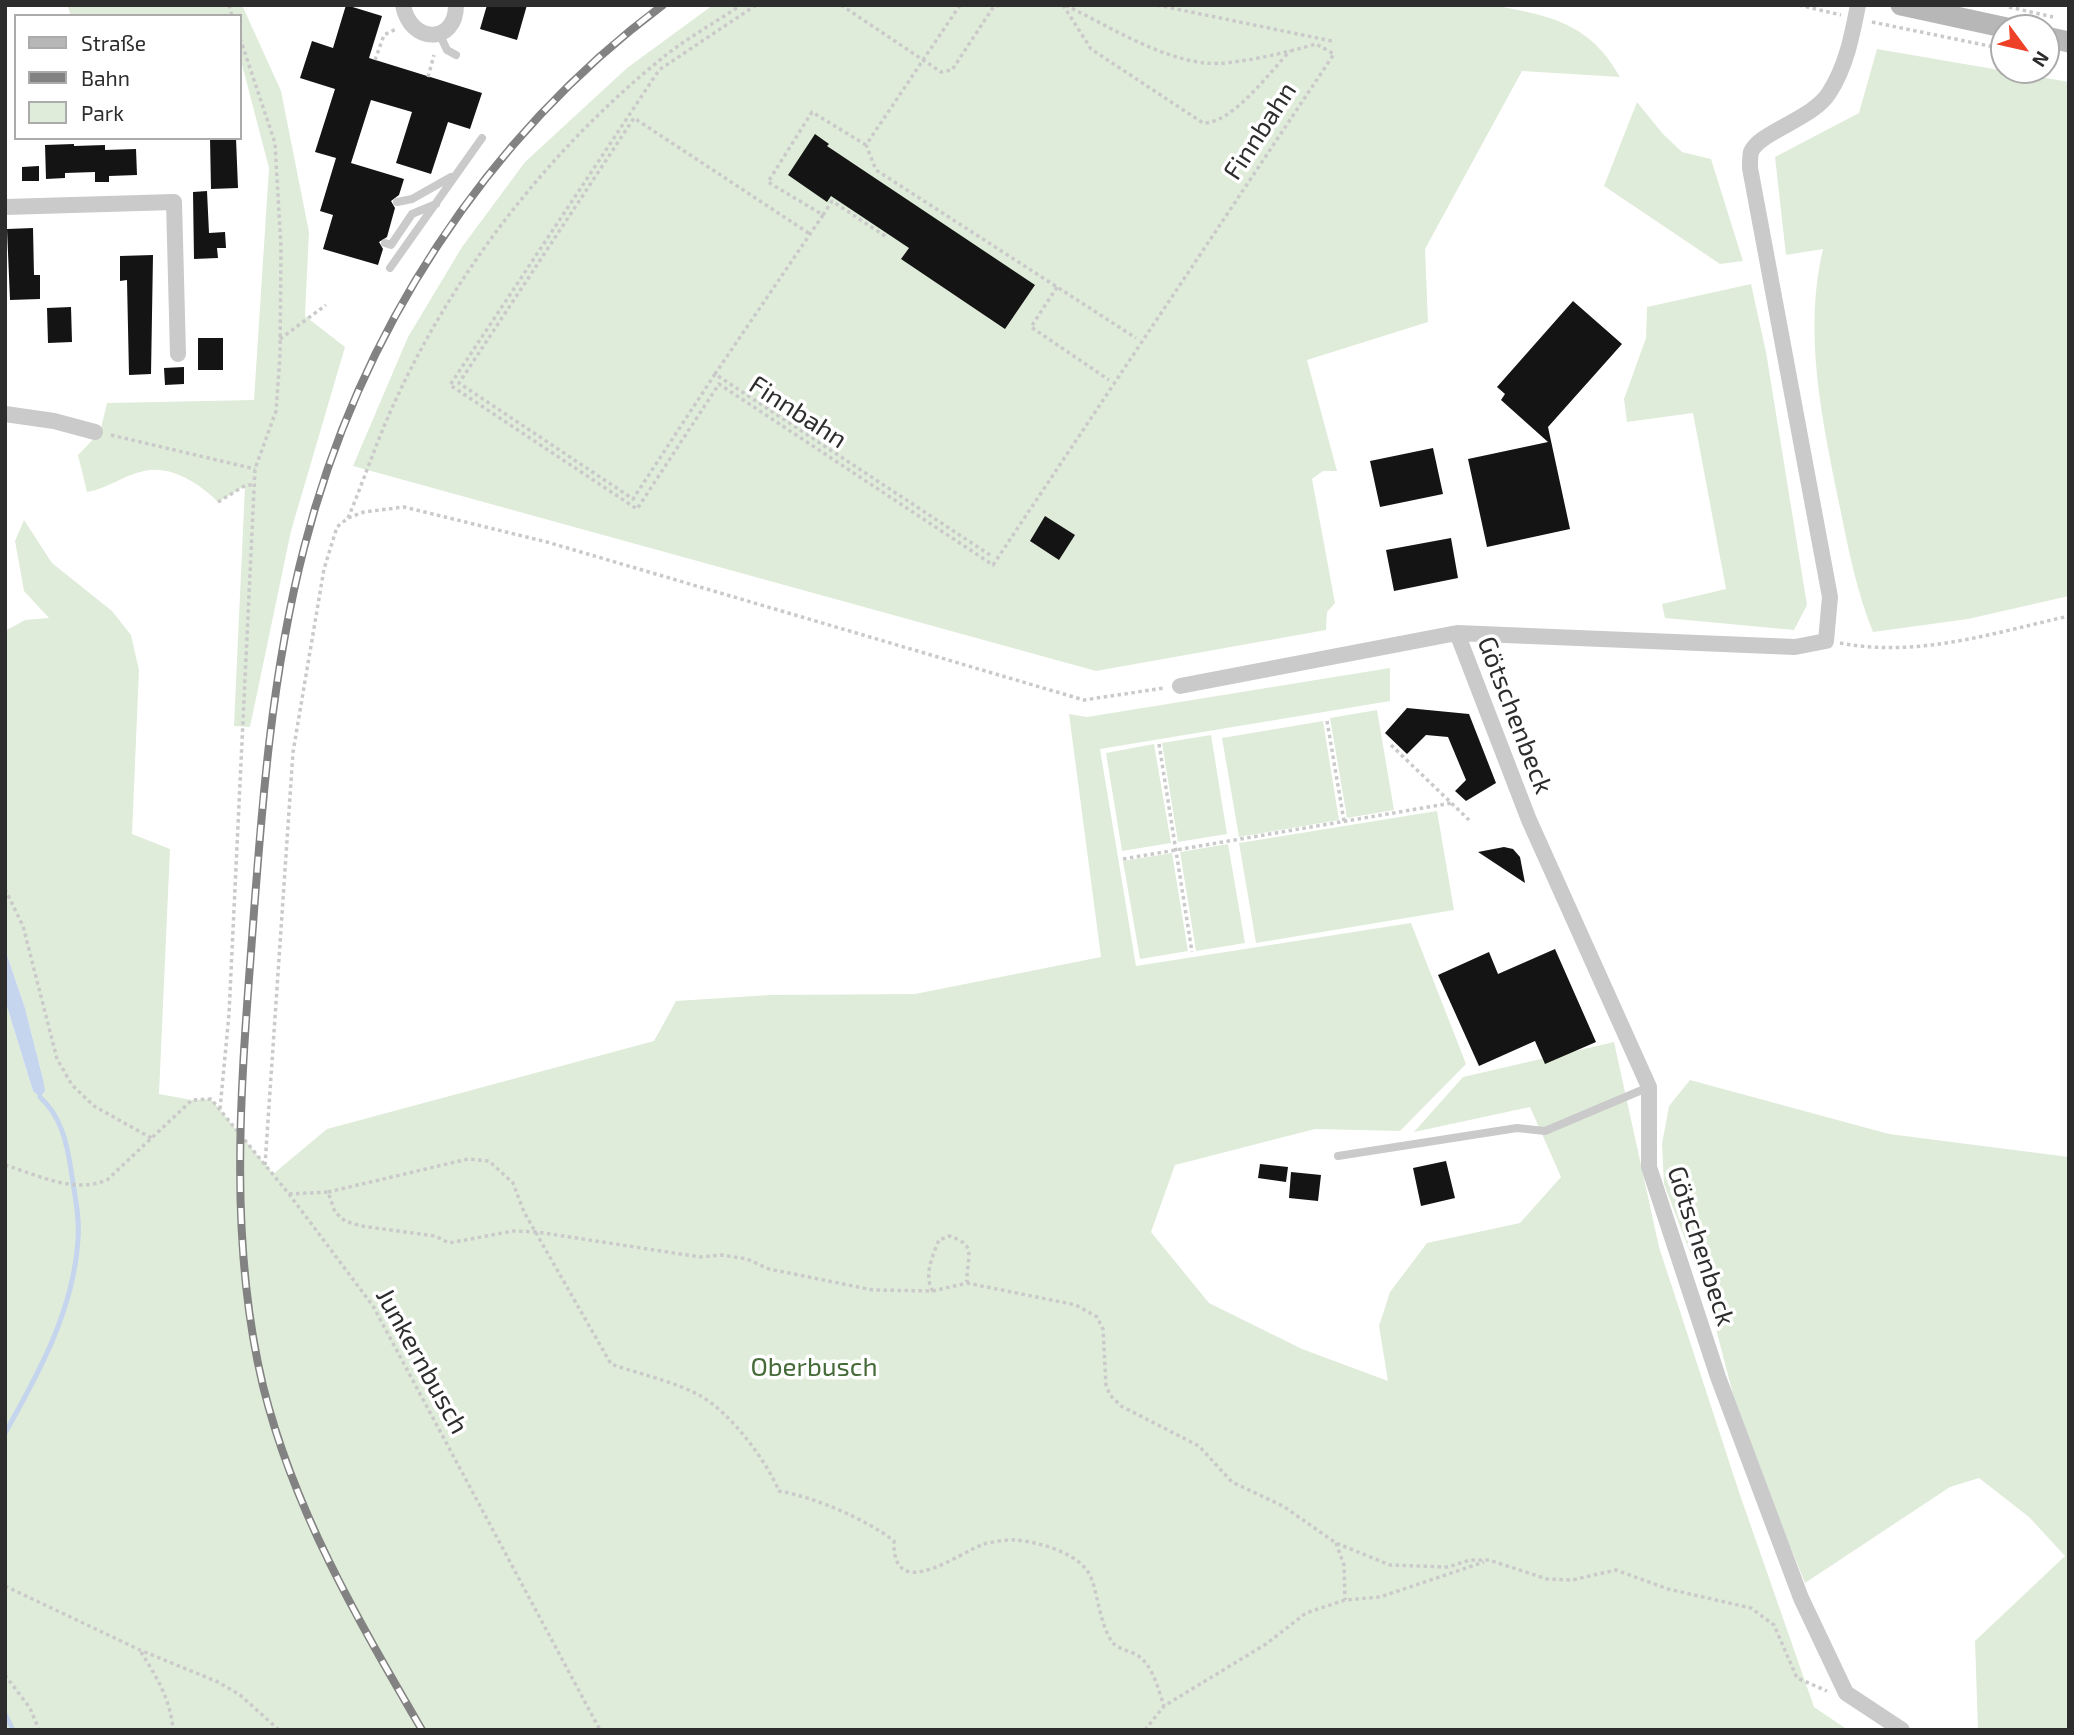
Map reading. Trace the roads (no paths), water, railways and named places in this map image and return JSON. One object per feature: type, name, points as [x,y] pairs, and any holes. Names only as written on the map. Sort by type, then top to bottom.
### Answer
[{"type":"main road","points":[[1901,5],[1990,24]]},
{"type":"street","points":[[402,6],[408,23],[422,34],[439,33],[452,23],[456,5]]},
{"type":"street","name":"Götschenbeck","points":[[1180,686],[1457,633],[1795,647],[1826,641],[1830,597],[1750,168],[1751,151],[1762,139],[1804,118],[1828,95],[1846,60],[1857,12]]},
{"type":"street","points":[[5,207],[174,202],[178,354]]},
{"type":"street","points":[[5,414],[54,421],[96,432]]},
{"type":"street","name":"Götschenbeck","points":[[1457,633],[1529,820],[1648,1087],[1648,1167],[1718,1377],[1801,1598],[1846,1693],[1902,1730]]},
{"type":"lane","points":[[439,33],[447,50],[456,55]]},
{"type":"lane","points":[[390,268],[482,138]]},
{"type":"lane","points":[[397,202],[412,199],[459,171]]},
{"type":"lane","points":[[385,243],[391,245],[412,214],[436,204]]},
{"type":"lane","points":[[1338,1156],[1517,1128],[1545,1131],[1648,1087]]},
{"type":"water","points":[[5,949],[25,1008],[43,1079],[45,1091],[40,1097],[33,1091],[5,1000]]},
{"type":"waterway","points":[[5,1433],[53,1340],[70,1290],[78,1239],[76,1204],[65,1140],[58,1121],[40,1097]]},
{"type":"waterway","points":[[5,1714],[13,1730]]},
{"type":"railway","points":[[422,1730],[352,1606],[310,1521],[276,1432],[252,1332],[241,1224],[241,1115],[259,850],[275,698],[292,598],[328,468],[358,391],[395,317],[437,246],[486,179],[540,116],[599,58],[663,5]]},
{"type":"park label","name":"Oberbusch","points":[[814,1367]]}]
